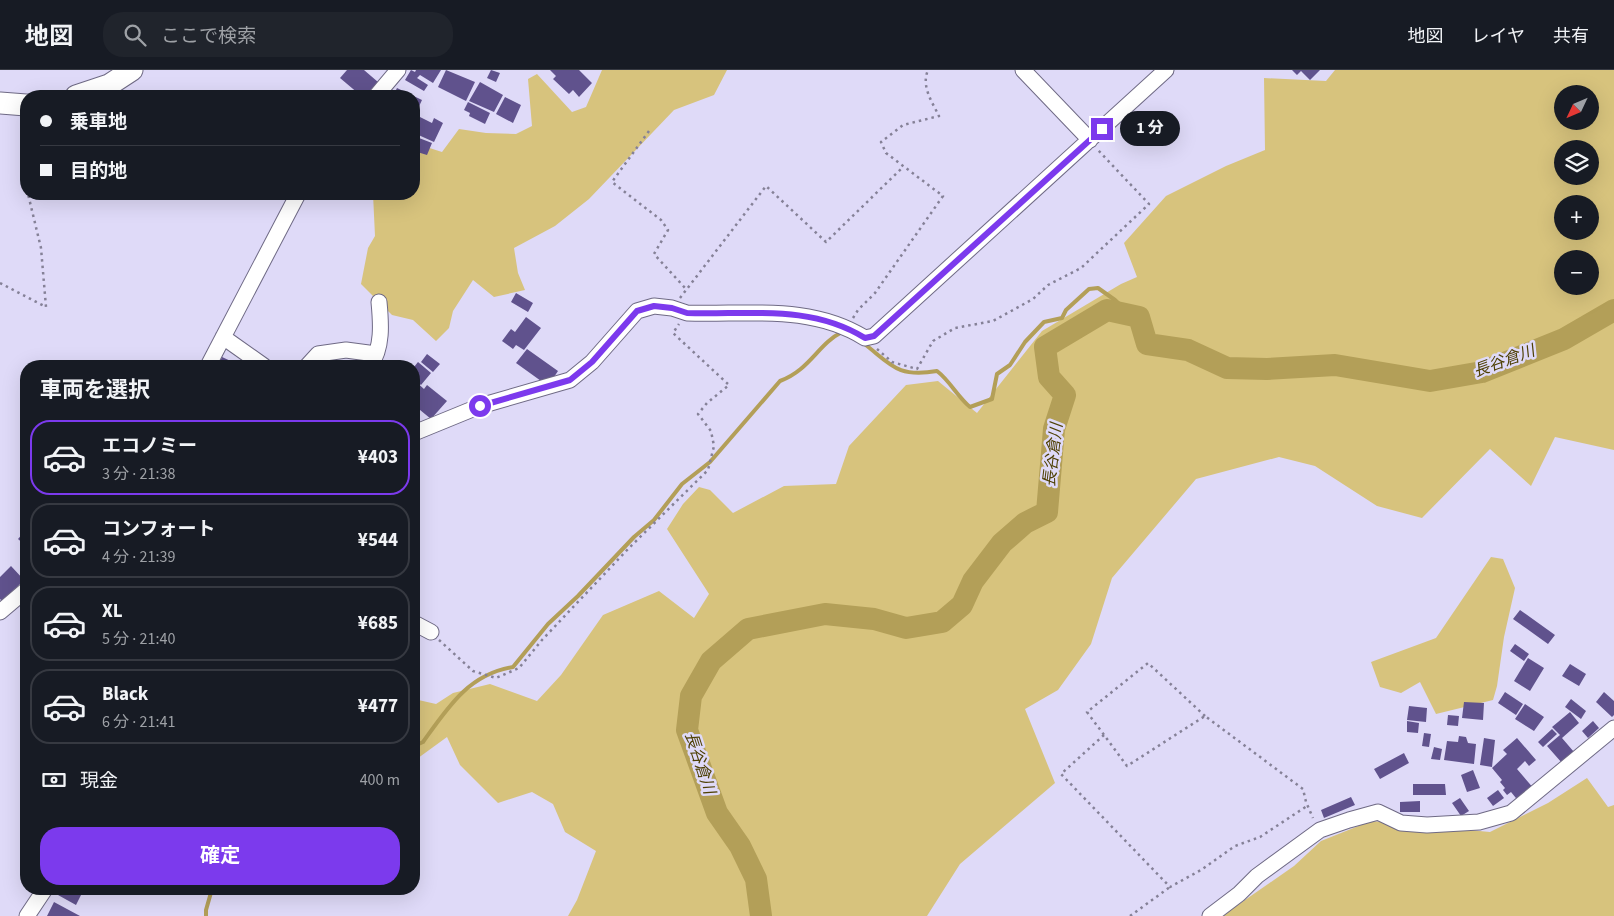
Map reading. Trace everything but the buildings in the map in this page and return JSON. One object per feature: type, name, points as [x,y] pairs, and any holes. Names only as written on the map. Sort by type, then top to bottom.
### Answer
[{"type":"highway","points":[[94,90],[109,85],[132,70]]},
{"type":"highway","points":[[0,103],[20,105]]},
{"type":"street","points":[[381,90],[398,70]]},
{"type":"street","points":[[1023,70],[1090,140]]},
{"type":"street","points":[[420,431],[480,406],[570,380],[592,362],[637,311],[654,306],[672,308],[687,313],[789,313],[825,319],[848,327],[865,338],[874,336],[1166,70]]},
{"type":"street","points":[[211,360],[295,200]]},
{"type":"street","points":[[312,360],[318,354],[346,350],[373,360],[381,328],[378,302]]},
{"type":"street","points":[[223,337],[256,360]]},
{"type":"street","points":[[0,612],[20,599]]},
{"type":"street","points":[[420,626],[431,632]]},
{"type":"street","points":[[1210,916],[1239,894],[1257,876],[1320,830],[1378,812],[1401,823],[1417,825],[1479,822],[1511,814],[1614,728]]},
{"type":"street","points":[[29,915],[41,895]]},
{"type":"path","points":[[848,327],[858,310],[875,293],[943,196],[886,153],[882,142],[902,126],[938,116],[926,89],[926,74],[928,70]]},
{"type":"path","points":[[649,131],[612,182],[661,220],[668,230],[654,254],[686,290]]},
{"type":"path","points":[[865,338],[892,362],[917,369],[933,341],[954,328],[993,321],[1033,299],[1048,284],[1081,268],[1149,204],[1090,140]]},
{"type":"path","points":[[672,308],[766,186],[826,242],[903,167]]},
{"type":"path","points":[[0,284],[46,307],[41,248],[29,200]]},
{"type":"path","points":[[431,632],[473,671],[496,678],[520,668],[542,640],[629,548],[708,470],[714,446],[711,431],[698,414],[707,403],[729,385],[673,333],[687,313]]},
{"type":"path","points":[[1205,716],[1127,766],[1087,712],[1148,663],[1205,716],[1303,789],[1307,806],[1320,830]]},
{"type":"path","points":[[1104,734],[1061,774],[1170,887]]},
{"type":"path","points":[[1130,916],[1170,887],[1201,870],[1235,846],[1260,837],[1307,806]]},
{"type":"shaded area","points":[[602,70],[727,70],[714,95],[674,110],[589,199],[555,226],[514,248],[518,273],[525,290],[494,297],[473,280],[453,311],[449,328],[436,341],[413,320],[392,315],[361,284],[368,248],[375,236],[373,200],[420,200],[420,145],[442,152],[459,129],[486,133],[516,134],[532,126],[528,79],[537,74],[572,112],[586,107]]},
{"type":"shaded area","points":[[1335,70],[1614,70],[1614,450],[1555,437],[1531,486],[1490,449],[1422,518],[1377,506],[1315,466],[1279,457],[1196,479],[1112,578],[1091,644],[1058,690],[1025,709],[1055,783],[960,864],[927,916],[568,916],[577,900],[596,851],[565,832],[553,804],[532,792],[498,803],[460,765],[447,737],[420,757],[420,700],[436,704],[453,693],[490,684],[537,701],[561,675],[603,615],[659,591],[694,618],[709,594],[667,529],[683,504],[699,487],[710,490],[733,513],[784,486],[836,484],[849,446],[906,385],[938,381],[977,413],[1042,331],[1121,284],[1137,277],[1124,243],[1166,196],[1226,166],[1265,150],[1264,78],[1326,81]]},
{"type":"shaded area","points":[[1491,557],[1503,559],[1515,588],[1493,700],[1436,714],[1420,682],[1401,693],[1380,687],[1371,662],[1436,638]]},
{"type":"shaded area","points":[[1587,778],[1608,807],[1614,805],[1614,916],[1222,916],[1294,866],[1321,841],[1371,821],[1490,832],[1548,803]]},
{"type":"waterway","points":[[862,342],[888,363],[903,371],[912,373],[937,371],[970,407],[992,399],[997,374],[1010,365],[1025,342],[1044,322],[1062,318],[1066,310],[1089,289],[1098,288],[1131,315]]},
{"type":"waterway","name":"長谷倉川","points":[[761,916],[756,879],[740,846],[717,813],[687,730],[691,696],[711,661],[748,629],[825,614],[874,619],[906,628],[942,622],[962,605],[973,581],[1002,543],[1025,523],[1047,512],[1054,429],[1065,395],[1049,377],[1045,347],[1107,310],[1139,317],[1147,344],[1188,350],[1227,368],[1267,369],[1335,365],[1430,381],[1482,372],[1564,339],[1614,310]]},
{"type":"waterway","points":[[420,743],[461,694],[484,677],[513,667],[548,624],[578,596],[634,537],[654,520],[682,484],[710,462],[780,381],[799,370],[826,343],[842,332]]},
{"type":"waterway","points":[[206,916],[210,895]]},
{"type":"route","points":[[480,406],[570,380],[592,362],[637,311],[654,306],[672,308],[687,313],[789,313],[825,319],[848,327],[865,338],[874,336],[1102,129]]}]
